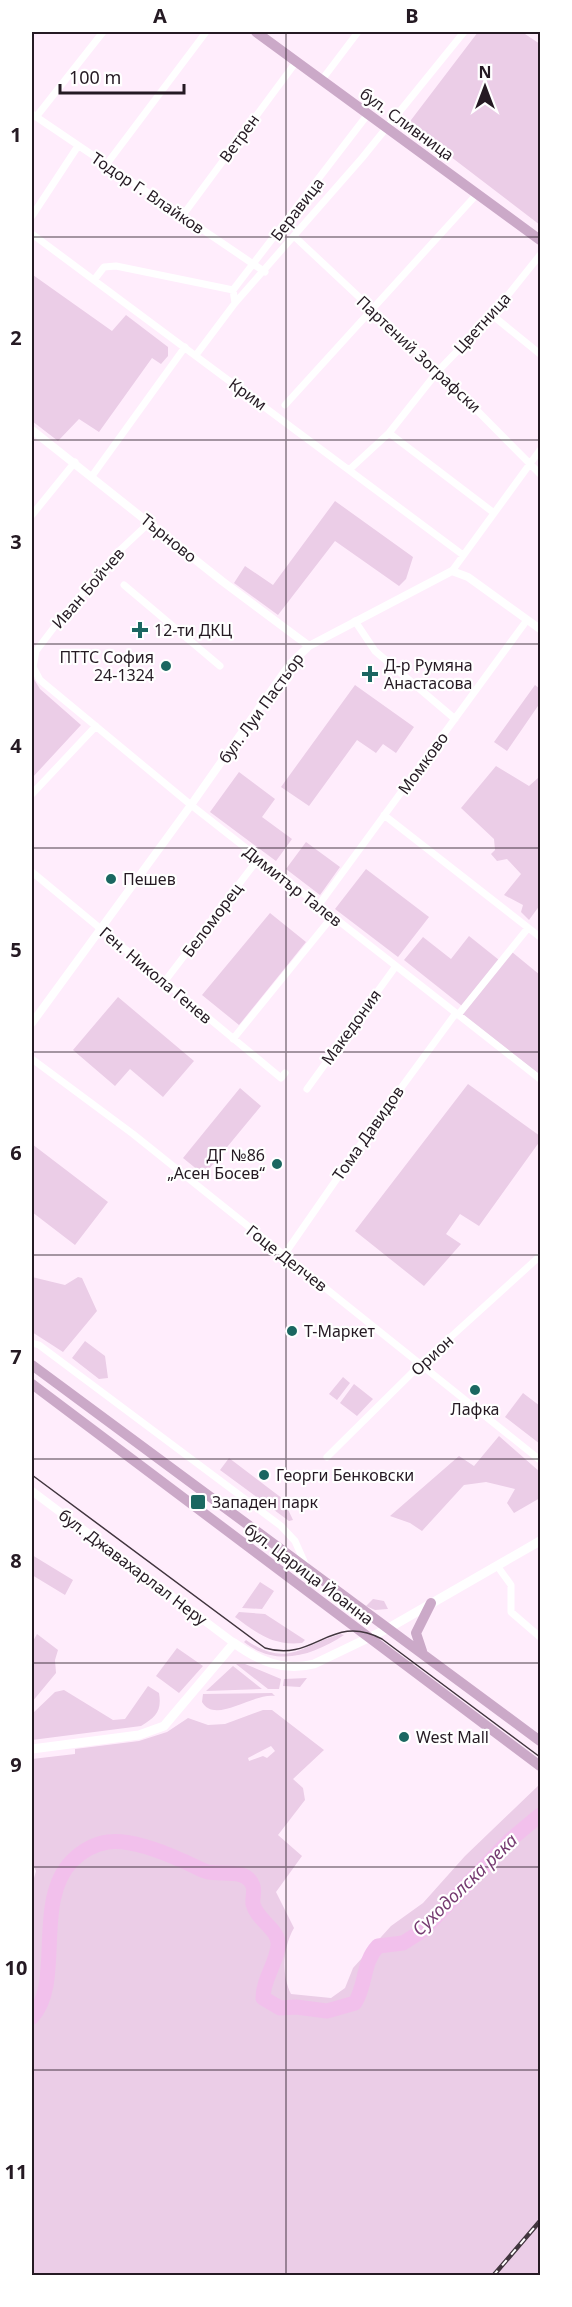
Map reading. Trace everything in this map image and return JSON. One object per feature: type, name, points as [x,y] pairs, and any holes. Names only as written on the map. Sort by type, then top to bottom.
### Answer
[{"type":"main road","name":"бул. Сливница","points":[[258,32],[321,81],[540,240]]},
{"type":"main road","name":"бул. Царица Йоанна","points":[[32,1365],[540,1741]]},
{"type":"main road","name":"бул. Царица Йоанна","points":[[32,1384],[540,1766]]},
{"type":"main road","points":[[32,1749],[139,1735],[164,1726],[234,1643],[253,1657],[291,1668],[314,1664],[387,1629],[540,1541]]},
{"type":"main road","points":[[426,1656],[417,1644],[416,1633],[431,1603]]},
{"type":"street","points":[[34,116],[103,32]]},
{"type":"street","points":[[106,165],[206,32]]},
{"type":"street","points":[[321,81],[358,32]]},
{"type":"street","name":"Беравица","points":[[196,355],[235,303],[265,272],[362,159],[464,32]]},
{"type":"street","name":"Ветрен","points":[[183,215],[296,62]]},
{"type":"street","name":"Беравица","points":[[232,290],[368,114]]},
{"type":"street","name":"Тодор Г. Влайков","points":[[34,116],[265,272]]},
{"type":"street","points":[[32,216],[78,146]]},
{"type":"street","points":[[285,405],[477,194]]},
{"type":"street","name":"Крим","points":[[32,234],[463,555]]},
{"type":"street","name":"Партений Зографски","points":[[295,237],[438,371],[531,461],[534,469],[540,474]]},
{"type":"street","name":"Цветница","points":[[350,469],[389,433],[438,371],[492,315],[540,255]]},
{"type":"street","points":[[94,280],[101,270],[112,266],[232,290],[235,303]]},
{"type":"street","points":[[492,315],[540,354]]},
{"type":"street","points":[[92,476],[185,347]]},
{"type":"street","name":"Търново","points":[[32,429],[309,645]]},
{"type":"street","points":[[389,433],[494,513]]},
{"type":"street","points":[[540,450],[452,572],[468,577],[540,629]]},
{"type":"street","points":[[32,515],[75,462]]},
{"type":"street","name":"Иван Бойчев","points":[[49,689],[40,680],[33,667],[36,651],[111,559],[150,522]]},
{"type":"street","name":"бул. Луи Пастьор","points":[[32,1023],[191,805],[290,664],[309,645],[452,572]]},
{"type":"street","points":[[124,585],[220,666]]},
{"type":"street","name":"Момково","points":[[318,906],[527,620]]},
{"type":"street","points":[[355,621],[375,651],[455,719]]},
{"type":"street","name":"Димитър Талев","points":[[49,689],[258,859],[540,1079]]},
{"type":"street","points":[[32,794],[96,726]]},
{"type":"street","points":[[384,815],[540,937]]},
{"type":"street","name":"Беломорец","points":[[165,981],[258,859]]},
{"type":"street","name":"Ген. Никола Генев","points":[[32,872],[233,1039],[283,1076]]},
{"type":"street","points":[[233,1039],[332,917]]},
{"type":"street","name":"Тома Давидов","points":[[284,1255],[379,1118],[457,1014],[528,928]]},
{"type":"street","name":"Македония","points":[[307,1089],[396,966]]},
{"type":"street","name":"Гоце Делчев","points":[[32,1059],[133,1134],[423,1363],[540,1460]]},
{"type":"street","name":"Орион","points":[[327,1456],[423,1363],[540,1256]]},
{"type":"street","points":[[32,1342],[281,1526],[295,1541],[308,1570]]},
{"type":"street","name":"бул. Джавахарлал Неру","points":[[32,1491],[234,1643]]},
{"type":"street","points":[[498,1567],[511,1585],[511,1612],[540,1637]]},
{"type":"shaded area","points":[[478,32],[522,32],[540,44],[540,225],[408,124]]},
{"type":"shaded area","points":[[33,275],[112,331],[126,315],[168,347],[168,356],[161,364],[152,358],[99,432],[79,419],[58,441],[32,421]]},
{"type":"shaded area","points":[[335,501],[413,557],[406,579],[399,586],[335,541],[278,615],[234,583],[245,566],[273,585]]},
{"type":"shaded area","points":[[32,676],[40,689],[81,725],[32,778]]},
{"type":"shaded area","points":[[355,685],[414,727],[396,753],[383,744],[376,753],[357,740],[309,806],[281,787]]},
{"type":"shaded area","points":[[535,685],[540,689],[540,703],[507,751],[494,742]]},
{"type":"shaded area","points":[[496,766],[529,786],[538,778],[540,780],[540,905],[529,920],[521,912],[523,905],[504,895],[521,874],[507,859],[497,861],[491,854],[495,850],[494,839],[461,808]]},
{"type":"shaded area","points":[[239,772],[275,799],[262,817],[292,839],[276,861],[210,812]]},
{"type":"shaded area","points":[[306,842],[340,867],[320,895],[286,869]]},
{"type":"shaded area","points":[[366,869],[429,917],[398,957],[335,909]]},
{"type":"shaded area","points":[[270,913],[306,942],[239,1025],[202,995]]},
{"type":"shaded area","points":[[469,936],[499,960],[462,1006],[404,960],[423,937],[451,959]]},
{"type":"shaded area","points":[[512,952],[540,975],[540,1075],[462,1014]]},
{"type":"shaded area","points":[[118,997],[194,1061],[163,1097],[130,1069],[115,1086],[73,1050]]},
{"type":"shaded area","points":[[468,1084],[540,1136],[540,1141],[479,1226],[460,1214],[446,1234],[461,1244],[424,1286],[355,1231]]},
{"type":"shaded area","points":[[240,1088],[261,1106],[204,1175],[183,1158]]},
{"type":"shaded area","points":[[32,1144],[108,1202],[75,1245],[32,1212]]},
{"type":"shaded area","points":[[32,1277],[65,1285],[78,1277],[82,1278],[97,1311],[63,1352],[32,1332]]},
{"type":"shaded area","points":[[85,1341],[105,1356],[108,1378],[99,1379],[72,1358]]},
{"type":"shaded area","points":[[343,1377],[350,1383],[337,1400],[329,1394]]},
{"type":"shaded area","points":[[354,1384],[373,1399],[357,1416],[340,1403]]},
{"type":"shaded area","points":[[523,1393],[540,1406],[540,1444],[505,1417]]},
{"type":"shaded area","points":[[499,1436],[540,1472],[540,1498],[514,1513],[507,1503],[515,1489],[486,1482],[464,1485],[422,1531],[410,1523],[390,1516],[459,1456],[474,1466]]},
{"type":"shaded area","points":[[229,1458],[283,1499],[293,1520],[289,1521],[220,1470]]},
{"type":"shaded area","points":[[32,1555],[73,1580],[65,1595],[32,1575]]},
{"type":"shaded area","points":[[260,1582],[274,1591],[262,1609],[242,1608]]},
{"type":"shaded area","points":[[373,1599],[384,1601],[388,1609],[375,1610],[366,1606]]},
{"type":"shaded area","points":[[239,1612],[265,1614],[305,1640],[302,1643],[274,1641],[251,1629],[235,1617]]},
{"type":"shaded area","points":[[37,1634],[58,1650],[55,1660],[56,1673],[32,1702],[32,1643]]},
{"type":"shaded area","points":[[341,1634],[344,1635],[320,1648],[295,1656],[269,1655],[244,1642],[246,1640],[260,1649],[284,1654]]},
{"type":"shaded area","points":[[177,1648],[203,1666],[179,1693],[156,1676]]},
{"type":"shaded area","points":[[236,1664],[245,1664],[281,1679],[279,1689],[268,1689]]},
{"type":"shaded area","points":[[233,1666],[262,1689],[206,1691]]},
{"type":"shaded area","points":[[307,1678],[300,1687],[283,1686],[284,1679]]},
{"type":"shaded area","points":[[148,1686],[159,1693],[160,1704],[151,1720],[141,1726],[32,1740],[32,1714],[55,1692],[64,1690],[113,1720],[125,1719]]},
{"type":"shaded area","points":[[272,1693],[275,1696],[257,1698],[225,1709],[208,1708],[202,1702],[203,1694]]},
{"type":"shaded area","points":[[263,1710],[272,1710],[324,1750],[293,1779],[303,1788],[305,1800],[278,1835],[302,1856],[276,1892],[294,1928],[287,1944],[285,1961],[286,1978],[291,1994],[331,1998],[345,1988],[353,1968],[391,1926],[423,1903],[465,1856],[540,1784],[540,2275],[32,2275],[32,1885],[36,1871],[32,1863],[32,1759],[75,1754],[75,1749],[139,1741],[167,1732],[188,1718],[208,1725],[225,1724]],"holes":[[[271,1746],[275,1751],[267,1758],[263,1756],[249,1761],[248,1758]]]},
{"type":"waterway","name":"Суходолска река","points":[[32,2017],[41,2002],[46,1984],[51,1919],[60,1878],[72,1861],[93,1846],[108,1842],[136,1844],[208,1872],[240,1874],[250,1880],[254,1891],[255,1910],[278,1940],[277,1953],[265,1985],[263,1998],[280,2008],[296,2007],[327,2011],[355,2003],[369,1959],[378,1946],[403,1943],[422,1931],[510,1840],[540,1815]]},
{"type":"tram line","points":[[32,1475],[265,1648],[282,1651],[297,1649],[349,1631],[364,1632],[382,1639],[540,1757]]},
{"type":"railway","points":[[493,2276],[540,2221]]},
{"type":"place","name":"12-ти ДКЦ","points":[[140,630]]},
{"type":"place","name":"ПТТС София 24-1324","points":[[166,666]]},
{"type":"place","name":"Д-р Румяна Анастасова","points":[[370,674]]},
{"type":"place","name":"Пешев","points":[[111,879]]},
{"type":"place","name":"ДГ №86 „Асен Босев“","points":[[277,1164]]},
{"type":"place","name":"Т-Маркет","points":[[292,1331]]},
{"type":"place","name":"Лафка","points":[[475,1390]]},
{"type":"place","name":"Георги Бенковски","points":[[264,1475]]},
{"type":"place","name":"Западен парк","points":[[198,1502]]},
{"type":"place","name":"West Mall","points":[[404,1737]]}]
